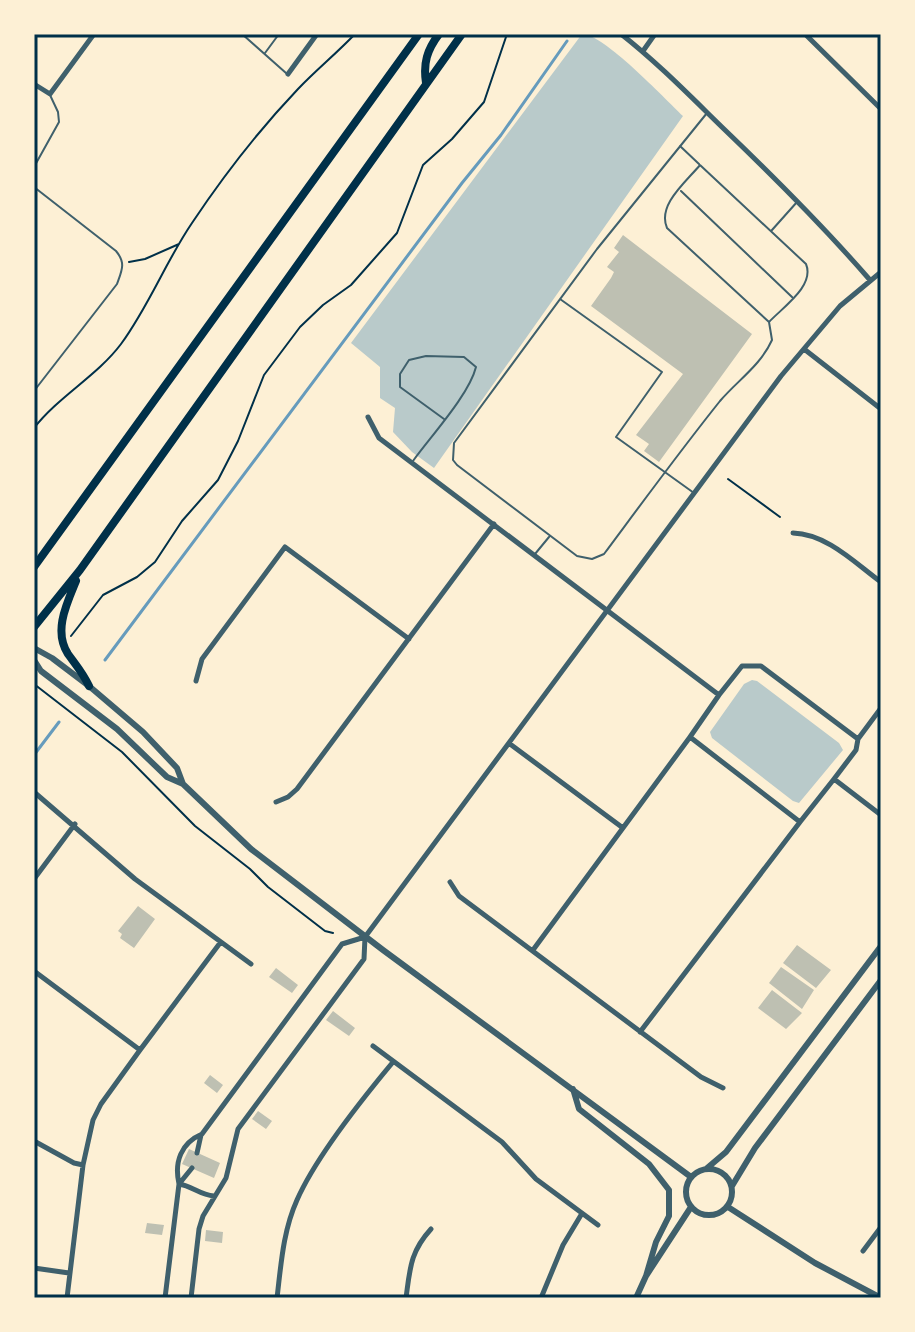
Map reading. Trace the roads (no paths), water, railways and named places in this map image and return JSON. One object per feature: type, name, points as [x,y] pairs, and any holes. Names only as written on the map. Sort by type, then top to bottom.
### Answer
[{"type":"main road","points":[[34,567],[419,34]]},
{"type":"main road","points":[[426,83],[426,55],[439,34]]},
{"type":"main road","points":[[34,627],[80,570],[462,34]]},
{"type":"main road","points":[[80,570],[63,615],[61,633],[69,655],[80,666],[89,686]]},
{"type":"street","points":[[34,84],[50,94],[94,34]]},
{"type":"street","points":[[288,74],[317,34]]},
{"type":"street","points":[[621,34],[707,112],[798,202],[870,280]]},
{"type":"street","points":[[643,51],[655,34]]},
{"type":"street","points":[[806,34],[881,109]]},
{"type":"street","points":[[191,1298],[199,1229],[229,1168],[238,1129],[364,959],[365,937],[804,349],[840,306],[881,272]]},
{"type":"street","points":[[804,349],[881,409]]},
{"type":"street","points":[[368,417],[379,438],[719,695]]},
{"type":"street","points":[[276,802],[297,789],[494,524]]},
{"type":"street","points":[[793,533],[807,533],[821,538],[881,582]]},
{"type":"street","points":[[196,681],[202,659],[285,547],[409,639]]},
{"type":"street","points":[[34,648],[89,686],[143,732],[177,768],[183,784]]},
{"type":"street","points":[[34,660],[41,671],[117,729],[167,777],[183,784],[251,849],[365,937],[691,1177]]},
{"type":"street","points":[[533,950],[742,666],[761,666],[858,739]]},
{"type":"street","points":[[640,1032],[856,750],[858,739],[881,708]]},
{"type":"street","points":[[690,737],[800,822]]},
{"type":"street","points":[[510,744],[623,828]]},
{"type":"street","points":[[834,779],[881,815]]},
{"type":"street","points":[[34,792],[75,824],[135,879],[251,964]]},
{"type":"street","points":[[34,879],[75,824]]},
{"type":"street","points":[[450,882],[459,896],[701,1077],[723,1088]]},
{"type":"street","points":[[197,1153],[202,1134],[342,944],[365,937]]},
{"type":"street","points":[[67,1298],[83,1165],[93,1120],[101,1104],[220,943]]},
{"type":"street","points":[[706,1169],[725,1175],[732,1186],[733,1194],[728,1207],[713,1216],[691,1207],[685,1192],[691,1177],[726,1152],[881,946]]},
{"type":"street","points":[[34,971],[140,1050]]},
{"type":"street","points":[[732,1186],[755,1148],[881,980]]},
{"type":"street","points":[[373,1046],[502,1142],[536,1179],[598,1225]]},
{"type":"street","points":[[277,1298],[282,1253],[296,1201],[329,1148],[393,1062]]},
{"type":"street","points":[[573,1089],[579,1109],[649,1164],[669,1190],[669,1216],[636,1298]]},
{"type":"street","points":[[165,1298],[179,1184],[177,1169],[182,1150],[190,1139],[202,1134]]},
{"type":"street","points":[[34,1141],[83,1165]]},
{"type":"street","points":[[179,1184],[192,1168]]},
{"type":"street","points":[[179,1184],[191,1186],[204,1195],[215,1196]]},
{"type":"street","points":[[646,1276],[691,1207]]},
{"type":"street","points":[[728,1207],[795,1251],[881,1298]]},
{"type":"street","points":[[541,1298],[563,1245],[581,1215]]},
{"type":"street","points":[[863,1251],[881,1227]]},
{"type":"street","points":[[406,1298],[414,1254],[418,1243],[431,1229]]},
{"type":"street","points":[[34,1268],[69,1273]]},
{"type":"lane","points":[[242,34],[288,74]]},
{"type":"lane","points":[[265,54],[279,34]]},
{"type":"lane","points":[[34,167],[59,122],[50,94]]},
{"type":"lane","points":[[700,165],[664,213],[667,228],[769,322],[772,335],[769,346],[749,372],[728,391],[604,554],[587,559],[577,556],[457,465],[452,451],[454,443],[560,299],[707,112]]},
{"type":"lane","points":[[679,145],[806,264],[809,271],[805,285],[769,322]]},
{"type":"lane","points":[[34,187],[116,251],[123,263],[117,284],[34,391]]},
{"type":"lane","points":[[680,190],[792,298]]},
{"type":"lane","points":[[771,231],[798,202]]},
{"type":"lane","points":[[560,299],[662,372],[616,437],[695,494]]},
{"type":"lane","points":[[412,462],[444,419],[473,380],[476,367],[464,357],[426,356],[409,360],[400,374],[400,387],[444,419]]},
{"type":"lane","points":[[535,554],[550,536]]},
{"type":"waterway","points":[[105,660],[501,135],[567,41]]},
{"type":"waterway","points":[[34,755],[59,722]]}]
